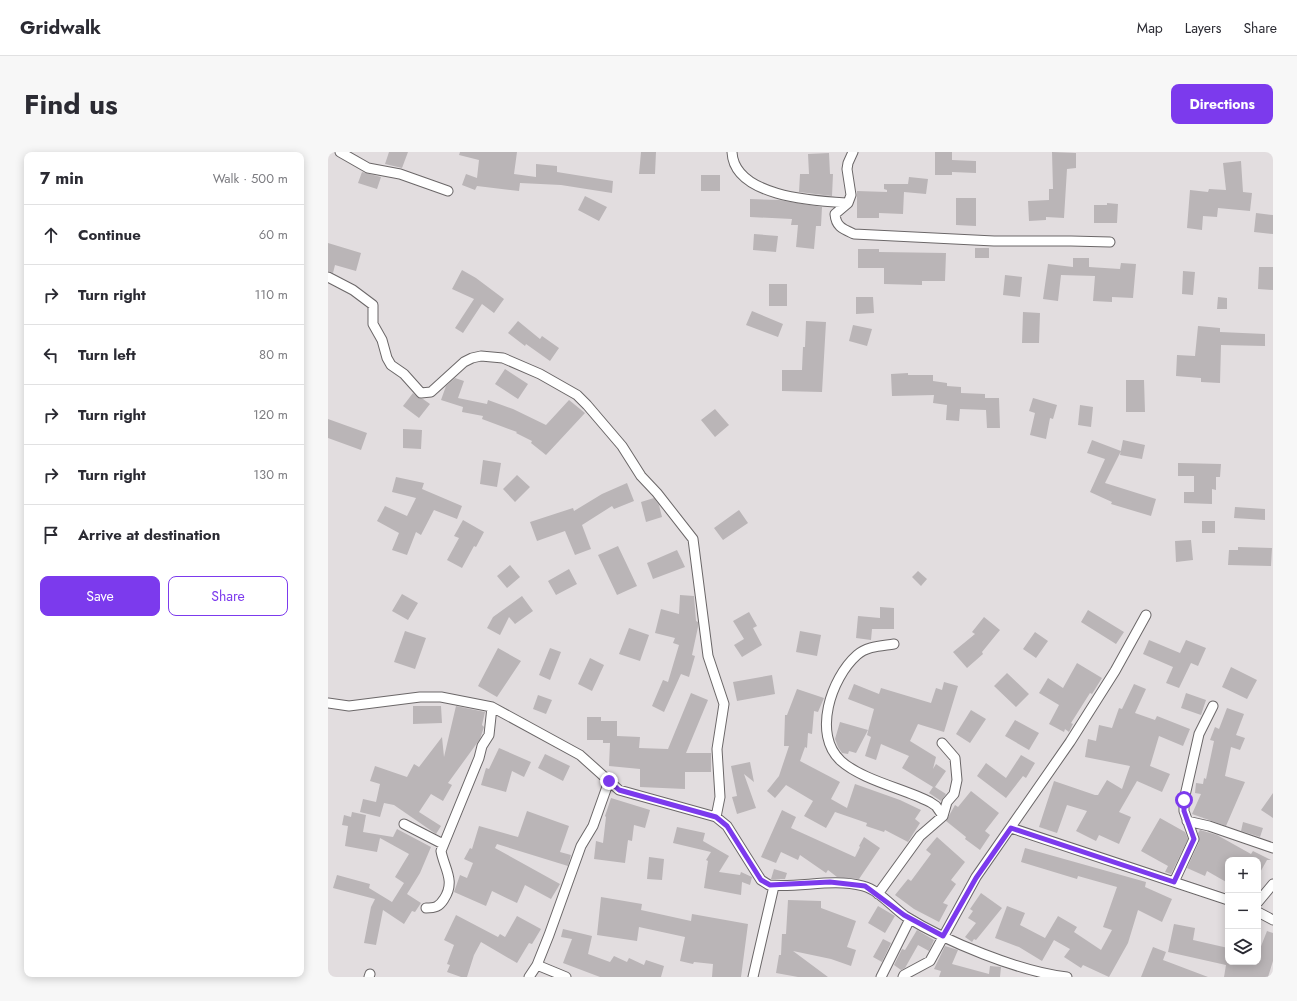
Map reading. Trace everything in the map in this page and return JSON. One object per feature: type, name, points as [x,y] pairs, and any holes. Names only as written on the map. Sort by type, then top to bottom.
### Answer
[{"type":"street","points":[[340,152],[368,168],[400,174],[448,191]]},
{"type":"street","points":[[732,152],[734,165],[738,171],[745,178],[770,190],[797,199],[848,203]]},
{"type":"street","points":[[853,152],[847,169],[851,195],[848,203],[835,214],[835,221],[839,226],[854,234],[994,241],[1071,240],[1110,242]]},
{"type":"street","points":[[328,277],[353,290],[373,305],[373,324],[382,340],[387,358],[391,365],[404,374],[421,393],[431,392],[464,362],[481,356],[503,358],[540,374],[577,395],[622,446],[641,476],[681,521],[693,539],[708,656],[724,704],[717,749],[720,797],[716,817]]},
{"type":"street","points":[[903,977],[904,975],[930,961],[976,878],[1070,742],[1115,671],[1146,615]]},
{"type":"street","points":[[894,644],[871,647],[858,654],[843,672],[828,707],[826,718],[828,743],[833,753],[843,763],[865,775],[930,802],[936,806],[943,816]]},
{"type":"street","points":[[328,703],[349,706],[420,697],[441,697],[492,707],[580,755],[619,790],[716,817],[727,826],[761,880],[770,885],[812,883],[852,884],[865,886],[878,894],[910,919],[956,943],[1004,960],[1063,977]]},
{"type":"street","points":[[1174,882],[1194,839],[1184,811],[1184,800],[1199,734],[1213,706]]},
{"type":"street","points":[[426,908],[435,908],[440,906],[449,891],[448,871],[441,851],[459,810],[482,746],[489,736],[492,707]]},
{"type":"street","points":[[878,894],[920,836],[943,816],[947,802],[954,794],[957,780],[956,758],[942,743]]},
{"type":"street","points":[[529,977],[536,965],[581,846],[594,826],[609,781]]},
{"type":"street","points":[[1187,821],[1209,826],[1273,848]]},
{"type":"street","points":[[404,824],[443,844]]},
{"type":"street","points":[[1011,828],[1225,899]]},
{"type":"street","points":[[1261,898],[1273,884]]},
{"type":"street","points":[[753,977],[774,886]]},
{"type":"street","points":[[1261,914],[1273,920]]},
{"type":"street","points":[[881,977],[910,919]]},
{"type":"street","points":[[536,965],[566,977]]},
{"type":"building","points":[[389,152],[408,152],[402,168],[385,164]]},
{"type":"building","points":[[460,152],[517,152],[514,174],[536,177],[536,164],[557,166],[557,172],[613,181],[612,193],[561,185],[520,183],[519,191],[477,186],[475,190],[462,185],[466,174],[477,178],[479,160],[459,155]]},
{"type":"building","points":[[641,152],[656,152],[655,174],[639,174]]},
{"type":"building","points":[[935,152],[952,152],[952,160],[976,161],[976,173],[952,172],[952,175],[935,175]]},
{"type":"building","points":[[1052,152],[1076,153],[1076,168],[1067,169],[1064,218],[1046,217],[1046,220],[1029,221],[1028,201],[1049,200],[1049,189],[1053,189]]},
{"type":"building","points":[[829,153],[830,174],[833,174],[832,196],[799,192],[800,174],[809,174],[808,154]]},
{"type":"building","points":[[1241,161],[1243,192],[1252,193],[1250,211],[1218,208],[1217,217],[1203,216],[1202,230],[1187,228],[1190,190],[1208,192],[1209,189],[1226,190],[1223,163]]},
{"type":"building","points":[[362,172],[381,177],[377,189],[358,183]]},
{"type":"building","points":[[701,175],[720,175],[720,191],[701,191]]},
{"type":"building","points":[[909,177],[928,179],[926,194],[904,192],[903,214],[879,213],[879,218],[857,218],[857,191],[887,192],[887,190],[884,189],[884,184],[908,184]]},
{"type":"building","points":[[585,196],[607,207],[599,221],[578,210]]},
{"type":"building","points":[[956,198],[976,198],[976,226],[956,225]]},
{"type":"building","points":[[750,199],[779,200],[822,207],[821,226],[816,226],[814,249],[796,247],[798,225],[791,225],[792,219],[750,217]]},
{"type":"building","points":[[1107,203],[1118,204],[1117,223],[1094,223],[1094,205],[1107,205]]},
{"type":"building","points":[[1256,213],[1273,215],[1273,234],[1254,232]]},
{"type":"building","points":[[754,234],[778,236],[776,252],[753,250]]},
{"type":"building","points":[[328,243],[361,253],[356,271],[335,265],[333,273],[328,271]]},
{"type":"building","points":[[975,248],[989,248],[989,258],[975,258]]},
{"type":"building","points":[[858,249],[879,249],[879,252],[946,253],[945,281],[922,281],[922,285],[884,284],[884,268],[858,268]]},
{"type":"building","points":[[1073,258],[1089,258],[1089,267],[1120,269],[1121,263],[1136,264],[1133,298],[1112,297],[1112,302],[1093,301],[1095,276],[1061,275],[1058,301],[1043,299],[1048,264],[1073,267]]},
{"type":"building","points":[[1259,267],[1273,267],[1273,290],[1258,289]]},
{"type":"building","points":[[462,270],[476,278],[504,299],[494,313],[482,304],[463,333],[455,328],[474,299],[452,289]]},
{"type":"building","points":[[1183,271],[1195,272],[1193,295],[1182,294]]},
{"type":"building","points":[[1005,275],[1022,277],[1020,297],[1003,295]]},
{"type":"building","points":[[769,284],[787,284],[787,306],[769,306]]},
{"type":"building","points":[[856,297],[873,297],[874,313],[856,314]]},
{"type":"building","points":[[1218,297],[1227,298],[1227,309],[1217,309]]},
{"type":"building","points":[[752,311],[783,324],[778,337],[746,325]]},
{"type":"building","points":[[1023,312],[1040,313],[1039,343],[1022,343]]},
{"type":"building","points":[[518,321],[540,339],[542,336],[559,348],[550,361],[526,344],[525,346],[508,333]]},
{"type":"building","points":[[806,321],[826,322],[822,392],[782,391],[782,370],[802,370]]},
{"type":"building","points":[[853,325],[872,329],[867,346],[849,341]]},
{"type":"building","points":[[1198,326],[1220,328],[1220,332],[1265,334],[1265,346],[1221,345],[1220,383],[1201,382],[1201,378],[1176,376],[1177,355],[1195,356]]},
{"type":"building","points":[[505,369],[528,384],[518,399],[495,384]]},
{"type":"building","points":[[908,373],[908,375],[933,375],[933,381],[947,383],[947,386],[961,387],[961,393],[985,394],[985,398],[999,398],[1000,428],[987,428],[986,410],[960,409],[959,421],[946,420],[947,405],[933,403],[934,395],[892,396],[891,374]]},
{"type":"building","points":[[455,378],[464,381],[458,398],[487,404],[488,400],[513,409],[546,425],[569,400],[585,413],[546,455],[531,443],[532,441],[516,433],[517,432],[482,419],[483,416],[462,412],[463,407],[441,400],[446,386]]},
{"type":"building","points":[[1126,380],[1144,380],[1145,412],[1126,412]]},
{"type":"building","points":[[413,393],[430,404],[419,418],[403,406]]},
{"type":"building","points":[[1033,398],[1057,405],[1053,419],[1050,418],[1046,439],[1030,435],[1035,413],[1029,411]]},
{"type":"building","points":[[1080,405],[1093,407],[1091,427],[1078,425]]},
{"type":"building","points":[[715,409],[729,425],[715,437],[701,420]]},
{"type":"building","points":[[328,419],[367,433],[361,450],[328,438]]},
{"type":"building","points":[[403,429],[422,430],[421,449],[403,448]]},
{"type":"building","points":[[1092,440],[1121,451],[1105,483],[1156,499],[1151,516],[1111,504],[1112,502],[1090,492],[1105,459],[1087,453]]},
{"type":"building","points":[[1123,440],[1145,445],[1142,459],[1120,455]]},
{"type":"building","points":[[483,460],[501,463],[497,487],[480,484]]},
{"type":"building","points":[[1178,463],[1221,464],[1220,477],[1216,477],[1216,490],[1212,489],[1212,504],[1184,503],[1184,492],[1194,492],[1194,476],[1178,476]]},
{"type":"building","points":[[517,475],[530,487],[515,502],[503,489]]},
{"type":"building","points":[[396,477],[424,483],[422,489],[462,506],[457,519],[434,510],[421,535],[416,532],[407,555],[392,550],[399,533],[377,521],[385,506],[407,516],[416,498],[392,492]]},
{"type":"building","points":[[627,483],[634,501],[614,509],[612,506],[582,525],[591,549],[575,555],[565,531],[537,541],[530,522],[573,508],[574,511],[602,494]]},
{"type":"building","points":[[654,498],[659,505],[662,517],[646,522],[641,502]]},
{"type":"building","points":[[1235,507],[1265,509],[1265,520],[1234,518]]},
{"type":"building","points":[[739,510],[748,523],[723,540],[714,528]]},
{"type":"building","points":[[463,520],[484,532],[476,547],[474,546],[462,568],[447,560],[459,538],[454,536]]},
{"type":"building","points":[[1202,521],[1215,521],[1215,533],[1202,533]]},
{"type":"building","points":[[1191,540],[1193,560],[1176,562],[1175,541]]},
{"type":"building","points":[[618,546],[637,586],[617,595],[598,555]]},
{"type":"building","points":[[1238,547],[1272,548],[1271,566],[1228,565],[1229,550],[1238,550]]},
{"type":"building","points":[[677,550],[685,567],[653,579],[647,563]]},
{"type":"building","points":[[510,565],[520,577],[507,588],[497,576]]},
{"type":"building","points":[[569,569],[577,584],[556,595],[548,581]]},
{"type":"building","points":[[918,571],[927,579],[921,586],[912,577]]},
{"type":"building","points":[[402,594],[418,603],[408,620],[392,611]]},
{"type":"building","points":[[680,595],[694,596],[696,621],[698,622],[692,655],[695,656],[689,677],[681,674],[664,712],[652,706],[663,680],[668,682],[679,645],[673,643],[675,638],[655,633],[661,609],[679,614]]},
{"type":"building","points":[[522,596],[533,611],[515,624],[509,617],[500,635],[487,628],[493,617]]},
{"type":"building","points":[[880,607],[894,608],[894,629],[872,629],[871,640],[856,638],[858,616],[880,618]]},
{"type":"building","points":[[1088,610],[1124,632],[1116,644],[1081,622]]},
{"type":"building","points":[[749,612],[757,626],[753,628],[762,645],[742,657],[734,645],[744,639],[733,621]]},
{"type":"building","points":[[984,617],[1000,630],[982,652],[983,654],[967,668],[953,652],[975,634],[972,632]]},
{"type":"building","points":[[629,628],[649,635],[640,661],[619,654]]},
{"type":"building","points":[[405,631],[426,638],[415,669],[394,662]]},
{"type":"building","points":[[800,631],[821,635],[817,656],[796,652]]},
{"type":"building","points":[[1035,632],[1048,641],[1036,658],[1023,649]]},
{"type":"building","points":[[1149,640],[1180,653],[1186,640],[1206,648],[1198,666],[1191,663],[1179,688],[1166,683],[1173,667],[1143,654]]},
{"type":"building","points":[[498,648],[521,661],[497,697],[478,686]]},
{"type":"building","points":[[550,648],[561,652],[550,680],[539,675]]},
{"type":"building","points":[[590,658],[604,665],[592,691],[578,684]]},
{"type":"building","points":[[1077,663],[1102,678],[1092,694],[1090,693],[1071,723],[1073,724],[1069,732],[1065,729],[1064,732],[1049,724],[1059,705],[1039,693],[1048,678],[1063,688]]},
{"type":"building","points":[[1231,667],[1257,680],[1247,699],[1222,687]]},
{"type":"building","points":[[1007,673],[1029,694],[1016,707],[994,686]]},
{"type":"building","points":[[772,675],[775,694],[737,701],[733,682]]},
{"type":"building","points":[[944,682],[958,686],[944,732],[918,724],[910,741],[936,757],[933,769],[936,764],[946,771],[935,787],[946,794],[941,801],[929,793],[933,787],[902,768],[909,756],[881,744],[876,760],[865,756],[871,737],[867,735],[874,709],[848,699],[854,684],[879,694],[881,688],[931,703],[936,688],[942,690]]},
{"type":"building","points":[[1134,684],[1146,689],[1135,713],[1155,720],[1157,716],[1190,729],[1183,746],[1159,736],[1150,766],[1170,774],[1162,792],[1137,781],[1119,812],[1131,817],[1119,844],[1099,835],[1096,841],[1076,831],[1087,811],[1067,805],[1057,833],[1039,827],[1054,781],[1095,795],[1098,795],[1107,780],[1122,789],[1130,766],[1085,757],[1088,739],[1096,741],[1099,725],[1112,728],[1119,708],[1122,709]]},
{"type":"building","points":[[797,689],[824,698],[818,712],[814,711],[812,734],[808,733],[807,748],[805,747],[800,761],[840,782],[831,799],[847,808],[855,784],[900,800],[921,810],[915,819],[920,823],[908,842],[885,830],[884,832],[866,826],[867,823],[835,812],[826,828],[804,816],[813,801],[786,785],[775,798],[767,791],[779,776],[789,746],[784,746],[785,715],[787,715]]},
{"type":"building","points":[[691,693],[708,700],[686,753],[711,753],[711,772],[685,772],[685,789],[640,787],[640,769],[609,766],[610,743],[603,743],[603,740],[587,740],[587,717],[601,717],[601,721],[617,721],[617,736],[640,737],[639,748],[668,749]]},
{"type":"building","points":[[1186,693],[1206,700],[1201,715],[1181,708]]},
{"type":"building","points":[[538,695],[552,700],[546,714],[533,709]]},
{"type":"building","points":[[413,706],[441,706],[442,723],[413,724]]},
{"type":"building","points":[[456,706],[485,712],[482,725],[484,727],[480,739],[448,783],[452,785],[443,801],[431,794],[419,812],[441,826],[436,834],[394,805],[384,803],[380,817],[360,812],[363,799],[376,802],[380,784],[370,781],[375,766],[407,777],[414,764],[419,767],[442,737],[444,757]]},
{"type":"building","points":[[1227,708],[1244,714],[1236,735],[1245,738],[1240,750],[1231,747],[1225,776],[1245,782],[1226,826],[1192,814],[1201,794],[1195,793],[1196,783],[1203,784],[1204,778],[1206,779],[1214,741],[1210,740],[1215,727],[1219,729]]},
{"type":"building","points":[[971,710],[986,719],[970,743],[956,734]]},
{"type":"building","points":[[1015,720],[1039,733],[1029,750],[1005,736]]},
{"type":"building","points":[[840,722],[868,730],[856,753],[849,751],[848,754],[842,753],[838,747],[835,739]]},
{"type":"building","points":[[499,748],[531,762],[524,777],[512,771],[506,792],[481,785],[486,768],[489,769]]},
{"type":"building","points":[[545,754],[570,766],[563,781],[538,768]]},
{"type":"building","points":[[1021,755],[1035,763],[1026,778],[1023,776],[1006,798],[977,776],[986,763],[1006,778]]},
{"type":"building","points":[[750,762],[754,782],[744,774],[756,808],[737,814],[732,797],[737,796],[731,766]]},
{"type":"building","points":[[971,791],[999,813],[985,831],[990,835],[980,850],[965,839],[966,837],[946,821],[955,805],[958,807]]},
{"type":"building","points":[[1273,793],[1273,818],[1261,810]]},
{"type":"building","points":[[611,798],[650,810],[645,828],[634,825],[632,841],[628,840],[625,863],[594,859],[596,841],[603,843],[605,816]]},
{"type":"building","points":[[782,810],[796,817],[791,828],[855,857],[864,837],[880,848],[859,879],[837,877],[828,870],[826,873],[800,855],[798,860],[781,852],[776,863],[761,857]]},
{"type":"building","points":[[527,811],[569,826],[560,852],[571,855],[568,866],[497,844],[495,848],[560,884],[551,899],[525,885],[517,903],[492,891],[486,906],[454,892],[460,875],[467,878],[473,863],[464,859],[470,848],[472,849],[479,826],[518,837]]},
{"type":"building","points":[[352,812],[366,815],[363,832],[393,837],[397,829],[431,847],[420,873],[407,894],[421,903],[415,912],[412,911],[404,924],[383,910],[376,945],[364,943],[371,907],[375,899],[333,888],[337,875],[370,884],[369,888],[392,902],[404,883],[395,877],[409,854],[380,838],[377,852],[345,846],[348,826],[342,825],[344,815],[351,817]]},
{"type":"building","points":[[1160,818],[1185,832],[1188,839],[1171,874],[1165,872],[1168,866],[1141,851]]},
{"type":"building","points":[[1243,822],[1263,828],[1260,837],[1241,831]]},
{"type":"building","points":[[677,827],[705,833],[703,841],[729,856],[719,872],[740,875],[741,872],[752,877],[750,885],[742,882],[741,895],[704,888],[708,861],[706,860],[711,852],[673,843]]},
{"type":"building","points":[[1200,830],[1217,835],[1251,854],[1253,851],[1271,860],[1267,860],[1261,871],[1261,857],[1225,857],[1225,881],[1207,871],[1205,876],[1187,868],[1199,842],[1198,833]]},
{"type":"building","points":[[937,837],[965,862],[951,880],[956,884],[943,903],[948,905],[939,922],[914,909],[895,895],[908,879],[911,881],[931,854],[926,850]]},
{"type":"building","points":[[1025,848],[1146,882],[1145,887],[1172,899],[1162,922],[1138,910],[1128,943],[1109,977],[1083,965],[1081,968],[1064,957],[1070,949],[1054,940],[1042,961],[1019,947],[995,938],[1007,906],[1025,913],[1020,925],[1045,938],[1058,916],[1077,927],[1074,932],[1101,950],[1112,930],[1103,927],[1117,887],[1078,876],[1077,879],[1021,862]]},
{"type":"building","points":[[649,857],[664,859],[662,880],[647,879]]},
{"type":"building","points":[[774,869],[787,873],[785,879],[771,879]]},
{"type":"building","points":[[981,893],[1002,908],[976,940],[974,939],[972,942],[965,937],[976,923],[968,918],[973,911],[970,909]]},
{"type":"building","points":[[601,897],[642,904],[641,910],[691,921],[692,914],[748,924],[741,977],[712,977],[713,964],[694,962],[693,964],[680,961],[685,937],[639,927],[637,941],[597,935]]},
{"type":"building","points":[[788,900],[821,901],[821,908],[856,921],[847,947],[856,950],[851,966],[831,959],[793,951],[828,977],[798,977],[776,973],[779,955],[781,955],[782,934],[786,934]]},
{"type":"building","points":[[878,906],[895,916],[885,933],[868,923]]},
{"type":"building","points":[[456,915],[498,937],[500,934],[505,937],[517,916],[541,929],[532,944],[529,943],[517,963],[481,942],[474,955],[467,977],[461,977],[447,972],[450,965],[447,964],[454,945],[444,940]]},
{"type":"building","points":[[1174,924],[1195,928],[1193,940],[1225,947],[1225,965],[1168,952]]},
{"type":"building","points":[[563,929],[592,936],[588,954],[610,962],[614,956],[627,962],[629,958],[644,965],[646,960],[664,966],[661,977],[600,977],[563,963],[572,939],[561,937]]},
{"type":"building","points":[[917,930],[934,940],[929,951],[918,945],[905,968],[901,970],[894,965],[902,949],[905,950]]},
{"type":"building","points":[[1267,931],[1273,933],[1273,961],[1268,977],[1224,977],[1226,965],[1261,965],[1261,946]]},
{"type":"building","points":[[883,939],[891,943],[882,962],[873,957]]},
{"type":"building","points":[[945,946],[958,950],[952,964],[989,974],[990,966],[1001,967],[1000,977],[939,977],[941,971],[934,969]]},
{"type":"building","points":[[1153,947],[1166,952],[1163,960],[1208,977],[1141,977]]},
{"type":"route","points":[[609,781],[619,790],[716,817],[727,826],[761,880],[770,885],[783,886],[830,882],[865,886],[878,894],[904,915],[943,936],[976,878],[1011,828],[1174,882],[1194,839],[1184,811],[1184,800]]}]
